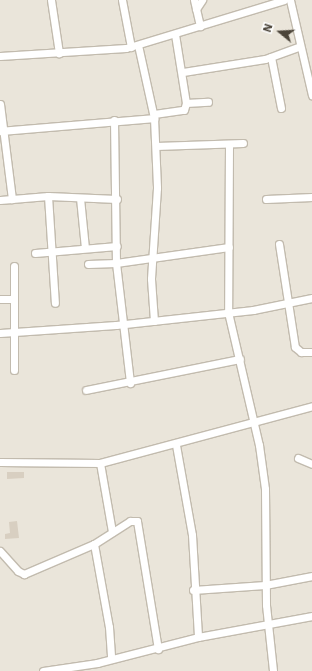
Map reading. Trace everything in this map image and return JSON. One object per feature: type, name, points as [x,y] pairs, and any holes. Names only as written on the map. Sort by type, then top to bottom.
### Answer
[{"type":"street","points":[[51,0],[59,53]]},
{"type":"street","points":[[122,0],[154,116],[156,146],[153,256],[154,321]]},
{"type":"street","points":[[194,0],[200,26]]},
{"type":"street","points":[[196,9],[202,0]]},
{"type":"street","points":[[0,56],[59,53],[134,46],[284,0]]},
{"type":"street","points":[[290,0],[304,66],[312,95]]},
{"type":"street","points":[[2,130],[154,116],[184,110],[186,103],[183,72],[175,34]]},
{"type":"street","points":[[183,72],[272,57],[300,46]]},
{"type":"street","points":[[272,57],[280,108]]},
{"type":"street","points":[[304,66],[312,65]]},
{"type":"street","points":[[186,103],[208,102]]},
{"type":"street","points":[[0,104],[2,130],[12,199]]},
{"type":"street","points":[[114,120],[117,199],[116,263],[130,383]]},
{"type":"street","points":[[156,146],[229,145],[243,143]]},
{"type":"street","points":[[229,145],[228,312],[255,422],[265,489],[265,585],[273,671]]},
{"type":"street","points":[[0,200],[48,196],[117,199]]},
{"type":"street","points":[[48,196],[55,304]]},
{"type":"street","points":[[266,199],[312,197]]},
{"type":"street","points":[[80,198],[85,248]]},
{"type":"street","points":[[279,244],[295,347],[301,352],[312,352]]},
{"type":"street","points":[[35,252],[117,246]]},
{"type":"street","points":[[88,264],[116,263],[153,256],[228,247]]},
{"type":"street","points":[[14,266],[14,370]]},
{"type":"street","points":[[0,298],[13,299]]},
{"type":"street","points":[[0,332],[154,321],[228,312],[312,298]]},
{"type":"street","points":[[86,390],[130,383],[240,359]]},
{"type":"street","points":[[0,462],[100,463],[176,444],[312,406]]},
{"type":"street","points":[[176,444],[192,535],[192,590],[198,637]]},
{"type":"street","points":[[298,458],[312,464]]},
{"type":"street","points":[[100,463],[112,532]]},
{"type":"street","points":[[0,551],[18,571],[24,574],[94,544],[130,521],[137,521],[140,528],[158,649]]},
{"type":"street","points":[[94,544],[109,627],[111,659]]},
{"type":"street","points":[[192,590],[265,585],[312,576]]},
{"type":"street","points":[[43,671],[158,649],[198,637],[312,616]]},
{"type":"shaded area","points":[[0,0],[312,0],[312,671],[0,671]]},
{"type":"building","points":[[7,472],[24,472],[24,478],[7,479]]},
{"type":"building","points":[[17,521],[19,538],[5,539],[5,534],[10,533],[9,522]]}]
